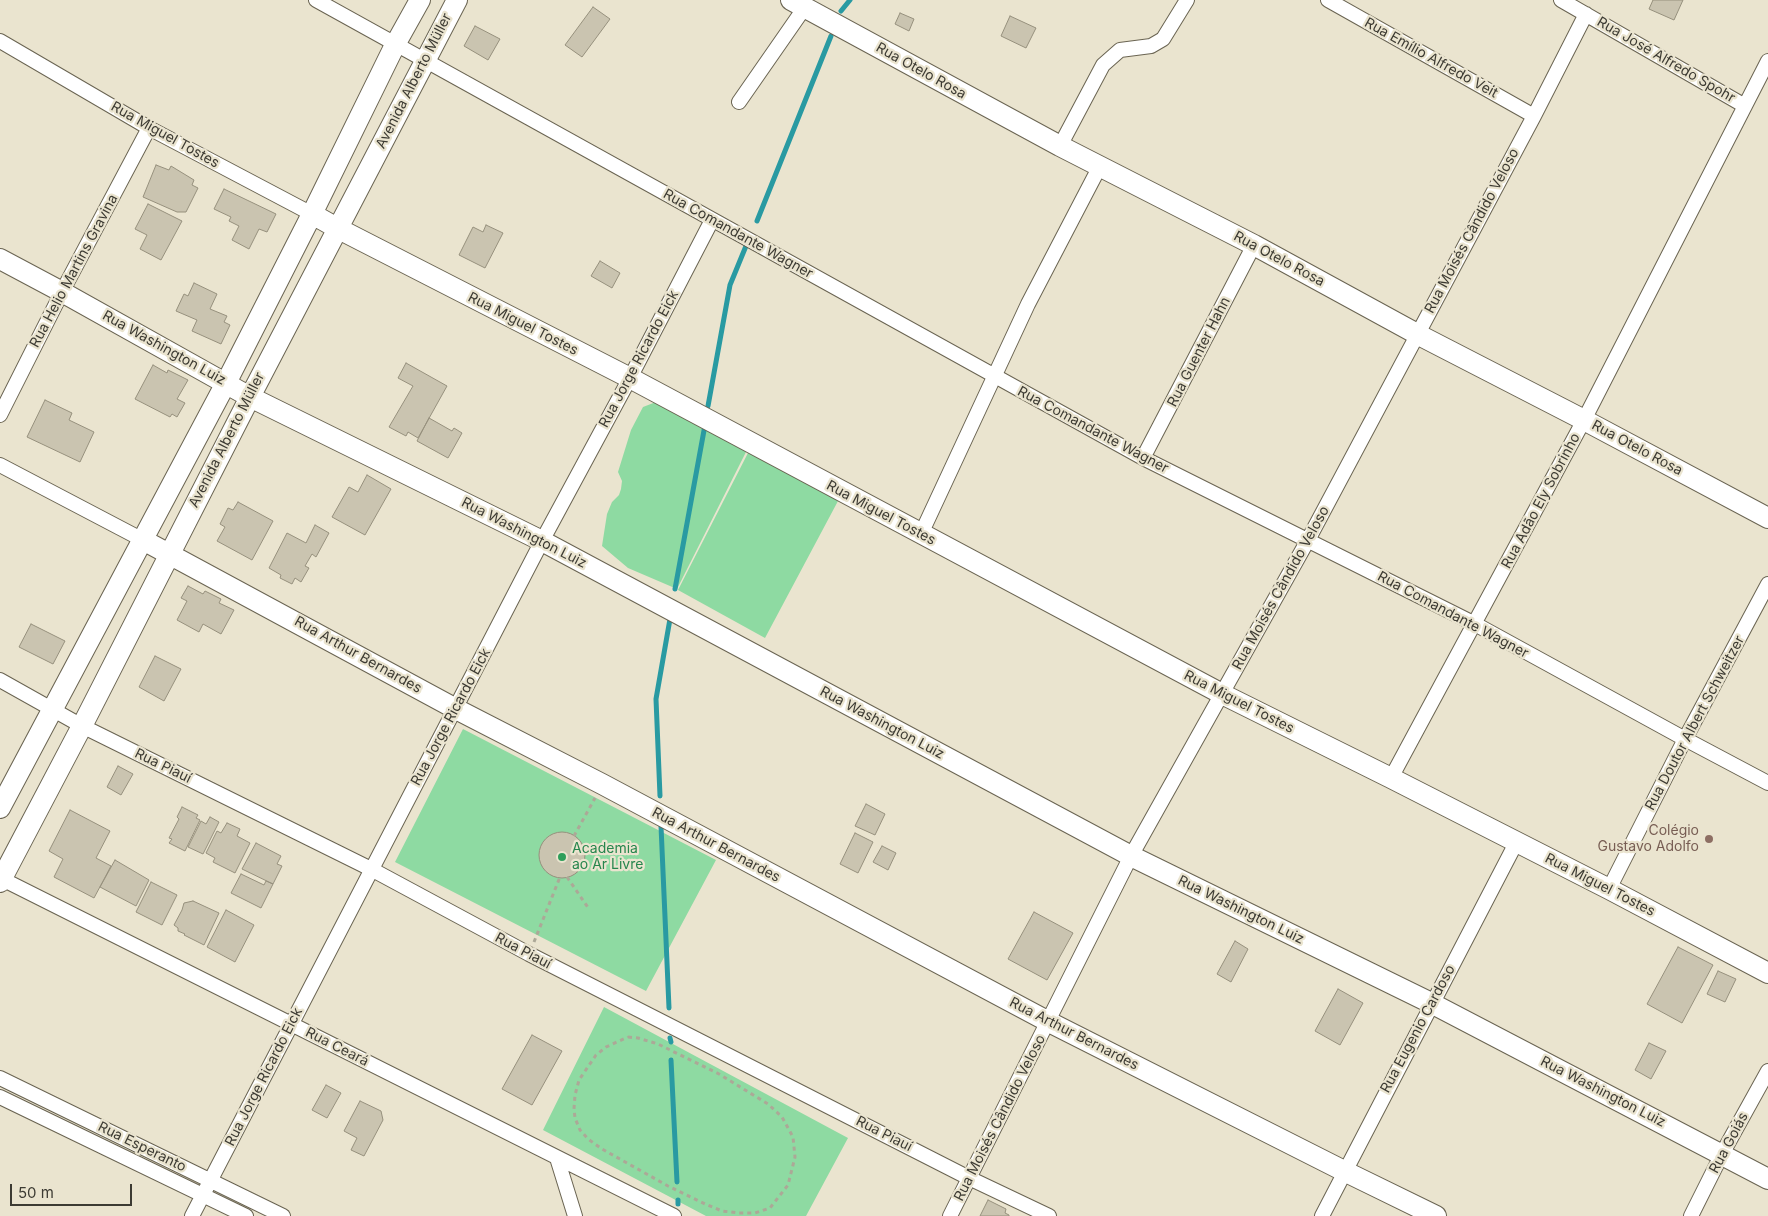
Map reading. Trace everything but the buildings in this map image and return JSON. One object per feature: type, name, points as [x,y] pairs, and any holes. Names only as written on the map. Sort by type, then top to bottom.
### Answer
[{"type":"street","name":"Rua Comandante Wagner","points":[[316,0],[1143,458],[1475,624],[1684,740],[1768,783]]},
{"type":"street","name":"Avenida Alberto Müller","points":[[0,808],[226,382],[312,214],[396,43],[420,0]]},
{"type":"street","name":"Avenida Alberto Müller","points":[[1,879],[82,726],[169,553],[456,0]]},
{"type":"street","points":[[1060,146],[1103,65],[1120,50],[1150,46],[1163,38],[1186,0]]},
{"type":"street","name":"Rua Emílio Alfredo Veit","points":[[1328,0],[1534,116]]},
{"type":"street","name":"Rua José Alfredo Spohr","points":[[1561,0],[1745,106]]},
{"type":"street","points":[[739,102],[798,4]]},
{"type":"street","name":"Rua Otelo Rosa","points":[[798,4],[1060,146],[1254,245],[1417,334],[1768,518]]},
{"type":"street","name":"Rua Moisés Cândido Veloso","points":[[950,1216],[1131,856],[1308,540],[1534,116],[1586,14]]},
{"type":"street","name":"Rua Miguel Tostes","points":[[0,41],[149,128],[337,228],[630,378],[1222,694],[1609,889],[1768,973]]},
{"type":"street","name":"Rua Adão Ely Sobrinho","points":[[1391,778],[1584,420],[1768,61]]},
{"type":"street","name":"Rua Helio Martins Gravina","points":[[0,415],[62,292],[149,128]]},
{"type":"street","points":[[921,534],[1028,304],[1100,166]]},
{"type":"street","name":"Rua Jorge Ricardo Eick","points":[[192,1216],[542,541],[712,220]]},
{"type":"street","name":"Rua Guenter Hahn","points":[[1143,458],[1254,245]]},
{"type":"street","name":"Rua Washington Luiz","points":[[0,259],[250,396],[542,541],[1131,856],[1431,1003],[1768,1179]]},
{"type":"street","name":"Rua Arthur Bernardes","points":[[0,465],[169,553],[456,709],[602,784],[1049,1022],[1436,1216]]},
{"type":"street","name":"Rua Doutor Albert Schweitzer","points":[[1609,889],[1684,740],[1768,584]]},
{"type":"street","name":"Rua Piauí","points":[[0,680],[82,726],[371,869],[529,954],[969,1178],[1048,1216]]},
{"type":"street","name":"Rua Eugenio Cardoso","points":[[1322,1216],[1516,842]]},
{"type":"street","name":"Rua Ceará","points":[[1,879],[674,1216]]},
{"type":"street","name":"Rua Goiás","points":[[1691,1216],[1722,1154],[1768,1070]]},
{"type":"street","name":"Rua Esperanto","points":[[0,1078],[283,1216]]},
{"type":"street","name":"Rua Esperanto","points":[[0,1097],[246,1216]]},
{"type":"street","points":[[52,1122],[59,1107]]},
{"type":"street","points":[[557,1158],[575,1216]]},
{"type":"path","points":[[574,836],[602,784]]},
{"type":"path","points":[[567,877],[589,908]]},
{"type":"path","points":[[529,954],[560,878]]},
{"type":"path","points":[[628,1037],[658,1044],[719,1074],[768,1104],[782,1117],[793,1137],[795,1157],[788,1185],[770,1208],[756,1213],[739,1214],[722,1211],[668,1186],[602,1149],[584,1134],[575,1118],[575,1095],[579,1080],[588,1065],[606,1047],[628,1037]]},
{"type":"green space","points":[[656,402],[747,450],[677,589],[628,568],[602,546],[607,514],[612,502],[619,495],[621,489],[622,481],[618,472],[631,430],[643,407]]},
{"type":"green space","points":[[749,451],[838,501],[765,638],[678,590]]},
{"type":"green space","points":[[463,729],[716,860],[646,991],[395,862]]},
{"type":"green space","points":[[604,1007],[848,1138],[806,1216],[706,1216],[543,1130]]},
{"type":"waterway","points":[[841,11],[850,0]]},
{"type":"waterway","points":[[757,221],[831,36]]},
{"type":"waterway","points":[[708,406],[730,285],[746,246]]},
{"type":"waterway","points":[[675,589],[705,425]]},
{"type":"waterway","points":[[660,796],[656,699],[670,619]]},
{"type":"waterway","points":[[661,826],[669,1008]]},
{"type":"waterway","points":[[670,1038],[671,1042]]},
{"type":"waterway","points":[[671,1060],[677,1182]]},
{"type":"place","name":"Colégio Gustavo Adolfo","points":[[1709,839]]},
{"type":"place","name":"Academia ao Ar Livre","points":[[562,857]]}]
